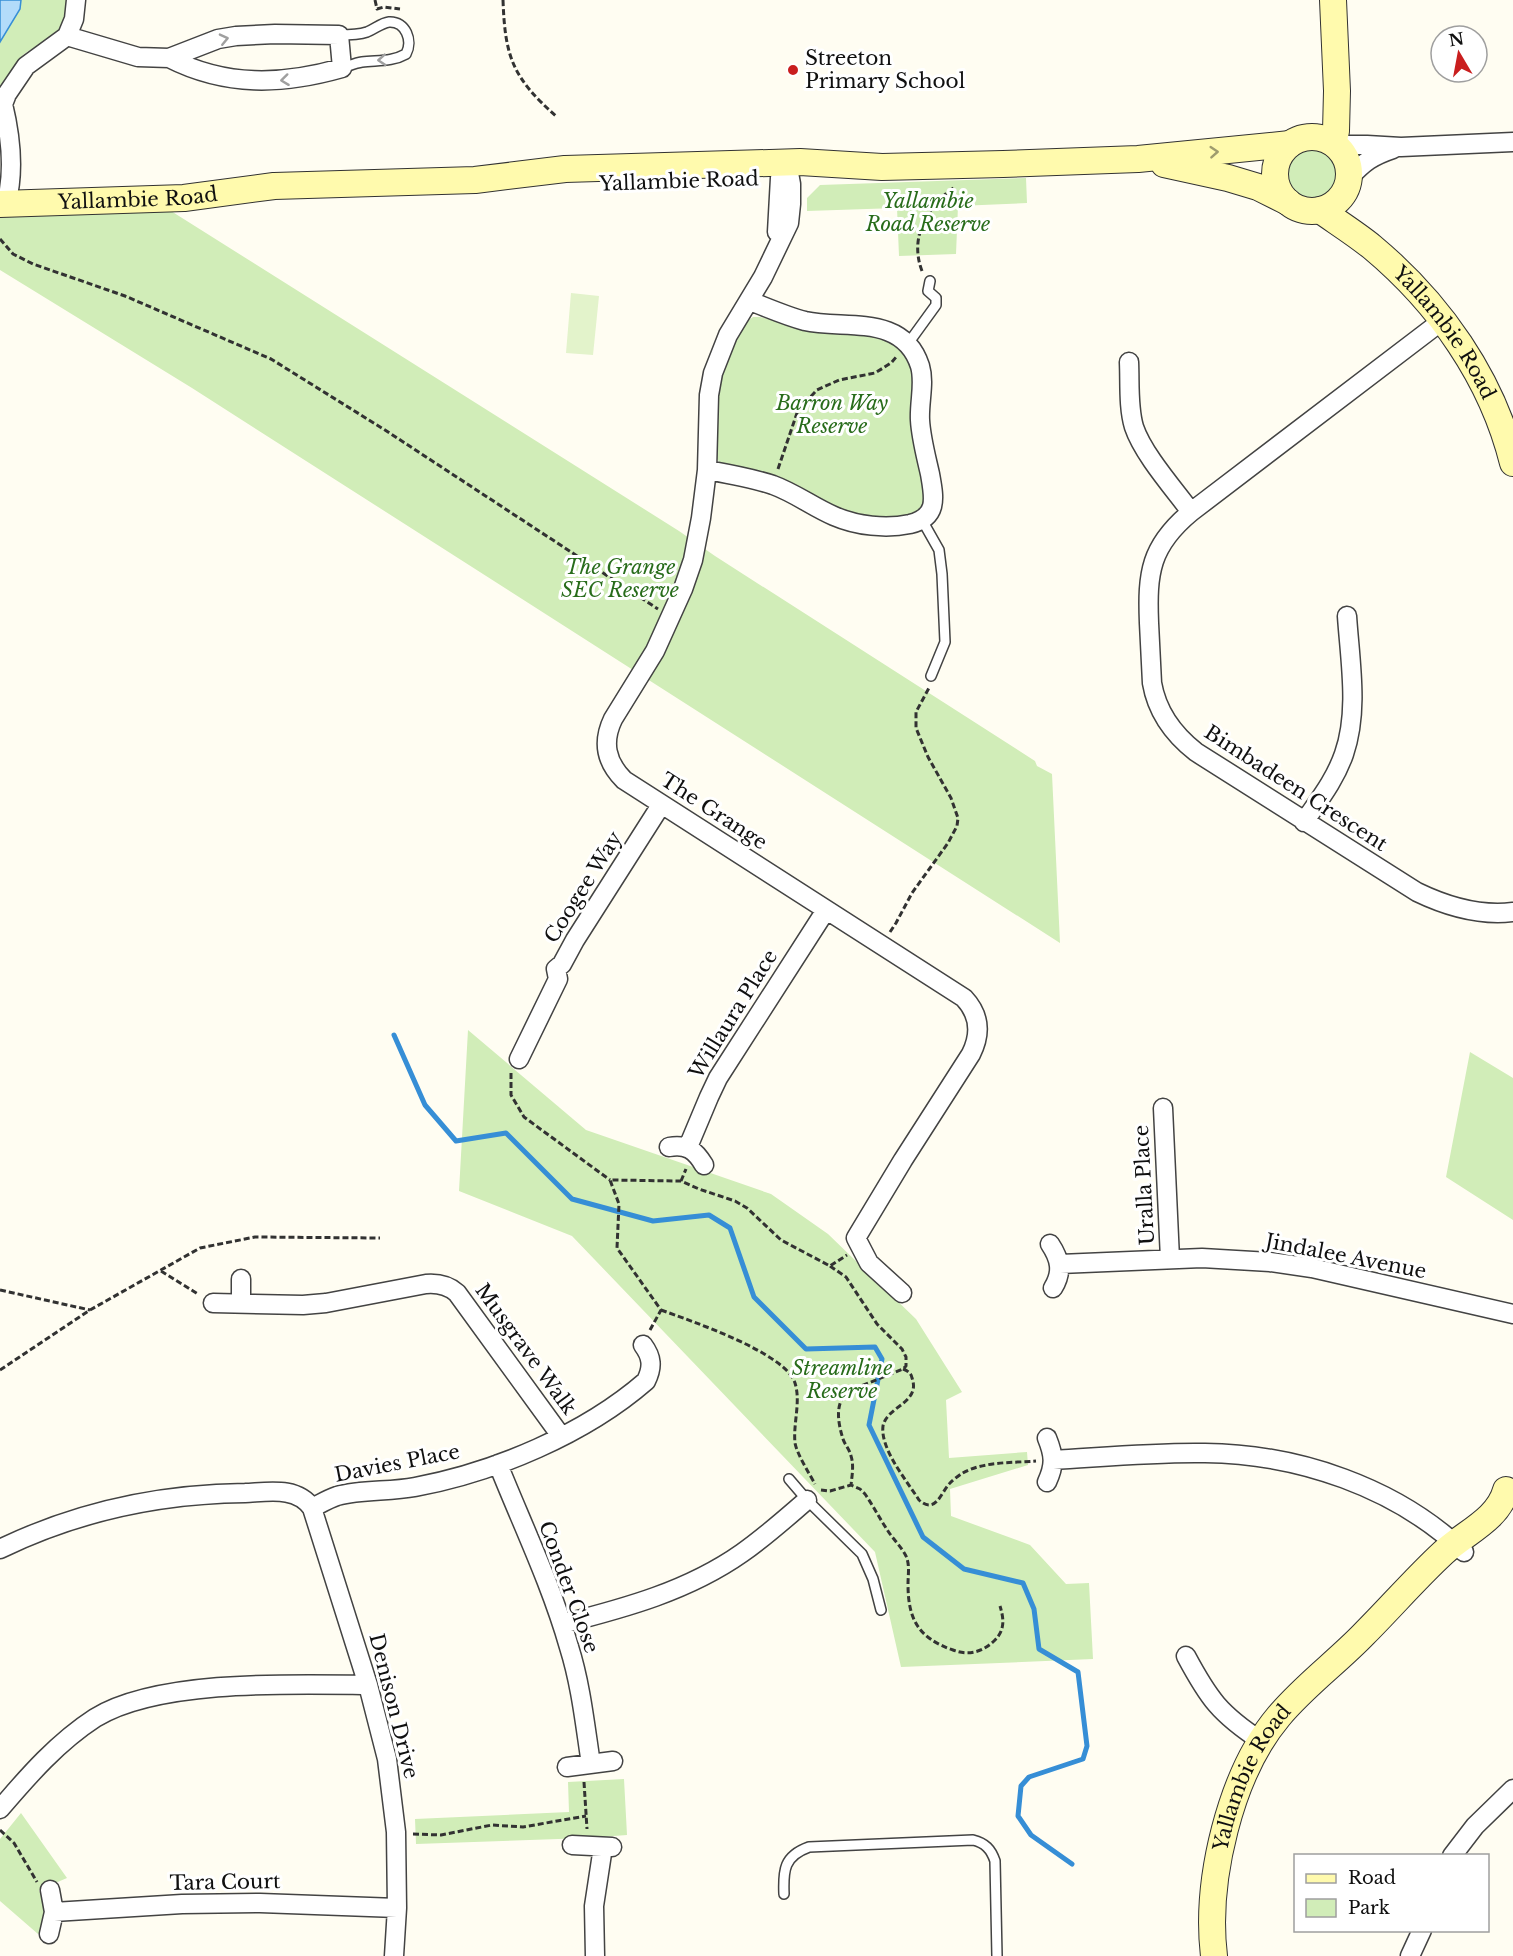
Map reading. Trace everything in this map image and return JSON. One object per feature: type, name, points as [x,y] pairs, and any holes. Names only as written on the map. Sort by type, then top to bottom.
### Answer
[{"type":"street","points":[[3,194],[10,136],[1,106],[7,93],[26,66],[67,36],[74,19],[76,0]]},
{"type":"street","points":[[1333,0],[1335,144],[1346,160],[1346,187]]},
{"type":"street","points":[[67,36],[111,51],[138,57],[169,58],[218,39],[236,36],[339,35],[342,68],[275,81],[250,80],[223,78],[189,68],[169,58]]},
{"type":"street","points":[[1335,65],[1325,103],[1317,117],[1282,152],[1277,162],[1276,183],[1280,194],[1288,202],[1308,211],[1329,207],[1362,163],[1401,147]]},
{"type":"street","points":[[1293,142],[1315,137],[1335,144],[1401,147],[1513,142]]},
{"type":"street","name":"Yallambie Road","points":[[3,194],[183,182],[228,182],[274,186],[475,180],[565,169],[786,173],[842,164],[882,167],[1138,159],[1293,142]]},
{"type":"street","name":"Yallambie Road","points":[[1138,159],[1228,178],[1258,187],[1288,202]]},
{"type":"street","name":"The Grange","points":[[786,173],[791,204],[789,223],[750,301],[728,335],[714,373],[709,403],[707,470],[702,518],[693,560],[672,618],[656,651],[607,730],[606,741],[610,763],[624,780],[964,998],[975,1012],[978,1033],[971,1054],[856,1238]]},
{"type":"street","name":"Yallambie Road","points":[[1346,187],[1372,247]]},
{"type":"street","name":"Yallambie Road","points":[[1320,210],[1372,247],[1409,282],[1443,320],[1480,377],[1500,422],[1513,463]]},
{"type":"street","points":[[707,470],[773,485],[795,494],[833,516],[870,525],[894,526],[922,520],[933,506],[934,499],[920,419],[922,378],[916,357],[907,345],[897,336],[880,328],[806,321],[750,301]]},
{"type":"street","name":"Bimbadeen Crescent","points":[[1443,320],[1191,512],[1176,524],[1164,539],[1149,576],[1148,595],[1154,692],[1164,717],[1180,740],[1304,822],[1409,887],[1433,900],[1472,910],[1513,912]]},
{"type":"street","points":[[1129,362],[1131,413],[1134,427],[1146,451],[1191,512]]},
{"type":"street","points":[[1304,822],[1336,774],[1349,732],[1352,691],[1347,616]]},
{"type":"street","name":"Coogee Way","points":[[519,1059],[558,979],[556,969],[562,964],[661,805]]},
{"type":"street","name":"Willaura Place","points":[[688,1147],[718,1078],[826,910]]},
{"type":"street","name":"Uralla Place","points":[[1162,1108],[1170,1259]]},
{"type":"street","points":[[669,1147],[688,1147],[705,1165]]},
{"type":"street","points":[[856,1238],[869,1263],[902,1293]]},
{"type":"street","points":[[1050,1244],[1060,1264],[1060,1274],[1053,1288]]},
{"type":"street","name":"Jindalee Avenue","points":[[1060,1264],[1170,1259],[1236,1259],[1312,1268],[1513,1314]]},
{"type":"street","points":[[241,1279],[241,1304]]},
{"type":"street","name":"Musgrave Walk","points":[[213,1303],[303,1305],[326,1303],[426,1284],[438,1283],[447,1286],[457,1293],[561,1436]]},
{"type":"street","name":"Davies Place","points":[[312,1508],[344,1494],[414,1487],[447,1480],[531,1451],[599,1415],[646,1381],[651,1372],[652,1363],[643,1345]]},
{"type":"street","points":[[1047,1438],[1054,1466],[1047,1482]]},
{"type":"street","points":[[1053,1460],[1206,1453],[1274,1460],[1312,1469],[1362,1486],[1414,1512],[1459,1547]]},
{"type":"street","name":"Conder Close","points":[[498,1464],[562,1624],[578,1683],[581,1765]]},
{"type":"street","name":"Yallambie Road","points":[[1214,1956],[1211,1933],[1216,1867],[1233,1805],[1261,1740],[1300,1694],[1364,1635],[1421,1592],[1511,1491]]},
{"type":"street","points":[[0,1549],[52,1527],[83,1517],[118,1507],[165,1498],[226,1493],[284,1492],[303,1497],[312,1508]]},
{"type":"street","points":[[562,1624],[639,1604],[710,1573],[741,1554],[807,1500]]},
{"type":"street","name":"Denison Drive","points":[[312,1508],[368,1685],[387,1759],[396,1832],[397,1908],[394,1956]]},
{"type":"street","points":[[1186,1656],[1210,1698],[1224,1714],[1261,1740]]},
{"type":"street","points":[[0,1809],[31,1772],[52,1752],[97,1717],[118,1707],[155,1697],[209,1689],[368,1685]]},
{"type":"street","points":[[581,1765],[613,1761]]},
{"type":"street","points":[[1453,1854],[1474,1826],[1513,1789]]},
{"type":"street","points":[[594,1846],[595,1956]]},
{"type":"street","points":[[45,1889],[54,1912],[49,1934]]},
{"type":"street","name":"Tara Court","points":[[54,1912],[193,1904],[260,1903],[397,1908]]},
{"type":"street","points":[[1410,1956],[1421,1932]]},
{"type":"lane","points":[[339,35],[367,32],[390,22],[404,28],[409,42],[406,54],[399,57],[390,60],[360,62],[342,68]]},
{"type":"lane","points":[[907,345],[936,305],[936,298],[928,291],[930,281]]},
{"type":"lane","points":[[922,520],[939,550],[943,597],[945,642],[931,676]]},
{"type":"lane","points":[[789,1479],[862,1554],[873,1579],[881,1610]]},
{"type":"lane","points":[[784,1894],[784,1868],[792,1856],[809,1847],[973,1840],[980,1842],[988,1847],[995,1861],[997,1956]]},
{"type":"path","points":[[375,0],[377,9],[384,7],[400,9]]},
{"type":"path","points":[[503,0],[504,28],[510,58],[523,83],[557,117]]},
{"type":"path","points":[[930,281],[921,269],[918,254],[921,228],[930,209],[957,186]]},
{"type":"path","points":[[0,239],[13,254],[33,264],[125,296],[272,360],[385,430],[672,618]]},
{"type":"path","points":[[773,485],[798,410],[817,390],[838,380],[875,374],[891,363],[907,345]]},
{"type":"path","points":[[877,943],[891,931],[912,893],[948,843],[957,826],[958,818],[951,798],[927,758],[916,728],[916,712],[930,686],[931,676]]},
{"type":"path","points":[[519,1059],[510,1076],[511,1095],[524,1117],[610,1180],[619,1204],[617,1248],[661,1310],[737,1339],[788,1369],[795,1382],[797,1395],[795,1444],[818,1490],[830,1491],[851,1485],[866,1494],[906,1556],[909,1566],[909,1605],[920,1630],[941,1646],[969,1654],[987,1647],[1002,1631],[1003,1615],[1000,1606]]},
{"type":"path","points":[[610,1180],[681,1181],[735,1201],[760,1219],[781,1240],[846,1277],[878,1324],[902,1349],[907,1361],[902,1369],[843,1395],[838,1404],[841,1431],[851,1456],[851,1485]]},
{"type":"path","points":[[0,1370],[90,1310],[200,1248],[255,1237],[380,1238]]},
{"type":"path","points":[[830,1266],[849,1252],[856,1238]]},
{"type":"path","points":[[160,1271],[213,1303]]},
{"type":"path","points":[[0,1290],[90,1310]]},
{"type":"path","points":[[643,1345],[661,1310]]},
{"type":"path","points":[[902,1369],[910,1372],[914,1389],[912,1395],[886,1418],[884,1441],[923,1504],[936,1503],[949,1484],[974,1468],[1053,1460]]},
{"type":"path","points":[[581,1765],[586,1816],[594,1846]]},
{"type":"path","points":[[396,1832],[441,1835],[492,1826],[523,1827],[586,1816]]},
{"type":"path","points":[[0,1830],[19,1851],[45,1889]]},
{"type":"green space","points":[[0,0],[68,0],[61,31],[57,36],[23,55],[0,86]]},
{"type":"green space","points":[[1307,146],[1317,146],[1327,150],[1335,158],[1339,173],[1335,188],[1327,196],[1317,200],[1307,200],[1297,196],[1289,188],[1285,178],[1285,168],[1289,158],[1297,150]]},
{"type":"green space","name":"Yallambie Road Reserve","points":[[1026,178],[1027,203],[958,206],[956,254],[899,256],[897,208],[807,211],[807,198],[820,185]]},
{"type":"green space","name":"The Grange SEC Reserve","points":[[171,211],[679,531],[1052,774],[1060,943],[192,388],[0,270],[0,216]]},
{"type":"green space","points":[[571,293],[599,296],[593,355],[566,353]]},
{"type":"green space","name":"Barron Way Reserve","points":[[753,317],[831,333],[878,335],[902,350],[913,367],[928,493],[922,512],[903,519],[863,518],[722,465],[717,459],[718,388],[735,341],[740,331]]},
{"type":"green space","name":"Streamline Reserve","points":[[468,1030],[586,1130],[771,1194],[828,1234],[916,1319],[962,1392],[946,1400],[949,1458],[1027,1452],[1028,1465],[950,1489],[951,1516],[1030,1545],[1066,1584],[1089,1583],[1093,1659],[901,1667],[875,1552],[572,1236],[459,1191]]},
{"type":"green space","points":[[1470,1052],[1513,1078],[1513,1220],[1446,1177]]},
{"type":"green space","points":[[624,1779],[627,1835],[416,1844],[415,1819],[569,1812],[568,1782]]},
{"type":"green space","points":[[21,1813],[67,1878],[39,1890],[45,1918],[38,1934],[0,1901],[0,1839]]},
{"type":"water","points":[[0,0],[21,0],[20,9],[0,42]]},
{"type":"waterway","points":[[394,1035],[425,1105],[456,1141],[506,1133],[572,1199],[653,1221],[709,1215],[730,1228],[754,1297],[806,1349],[875,1347],[882,1359],[869,1425],[923,1537],[964,1569],[1023,1583],[1034,1609],[1039,1649],[1078,1672],[1087,1746],[1083,1759],[1029,1777],[1021,1786],[1018,1816],[1031,1835],[1072,1864]]},
{"type":"place","name":"Streeton Primary School","points":[[793,70]]}]
